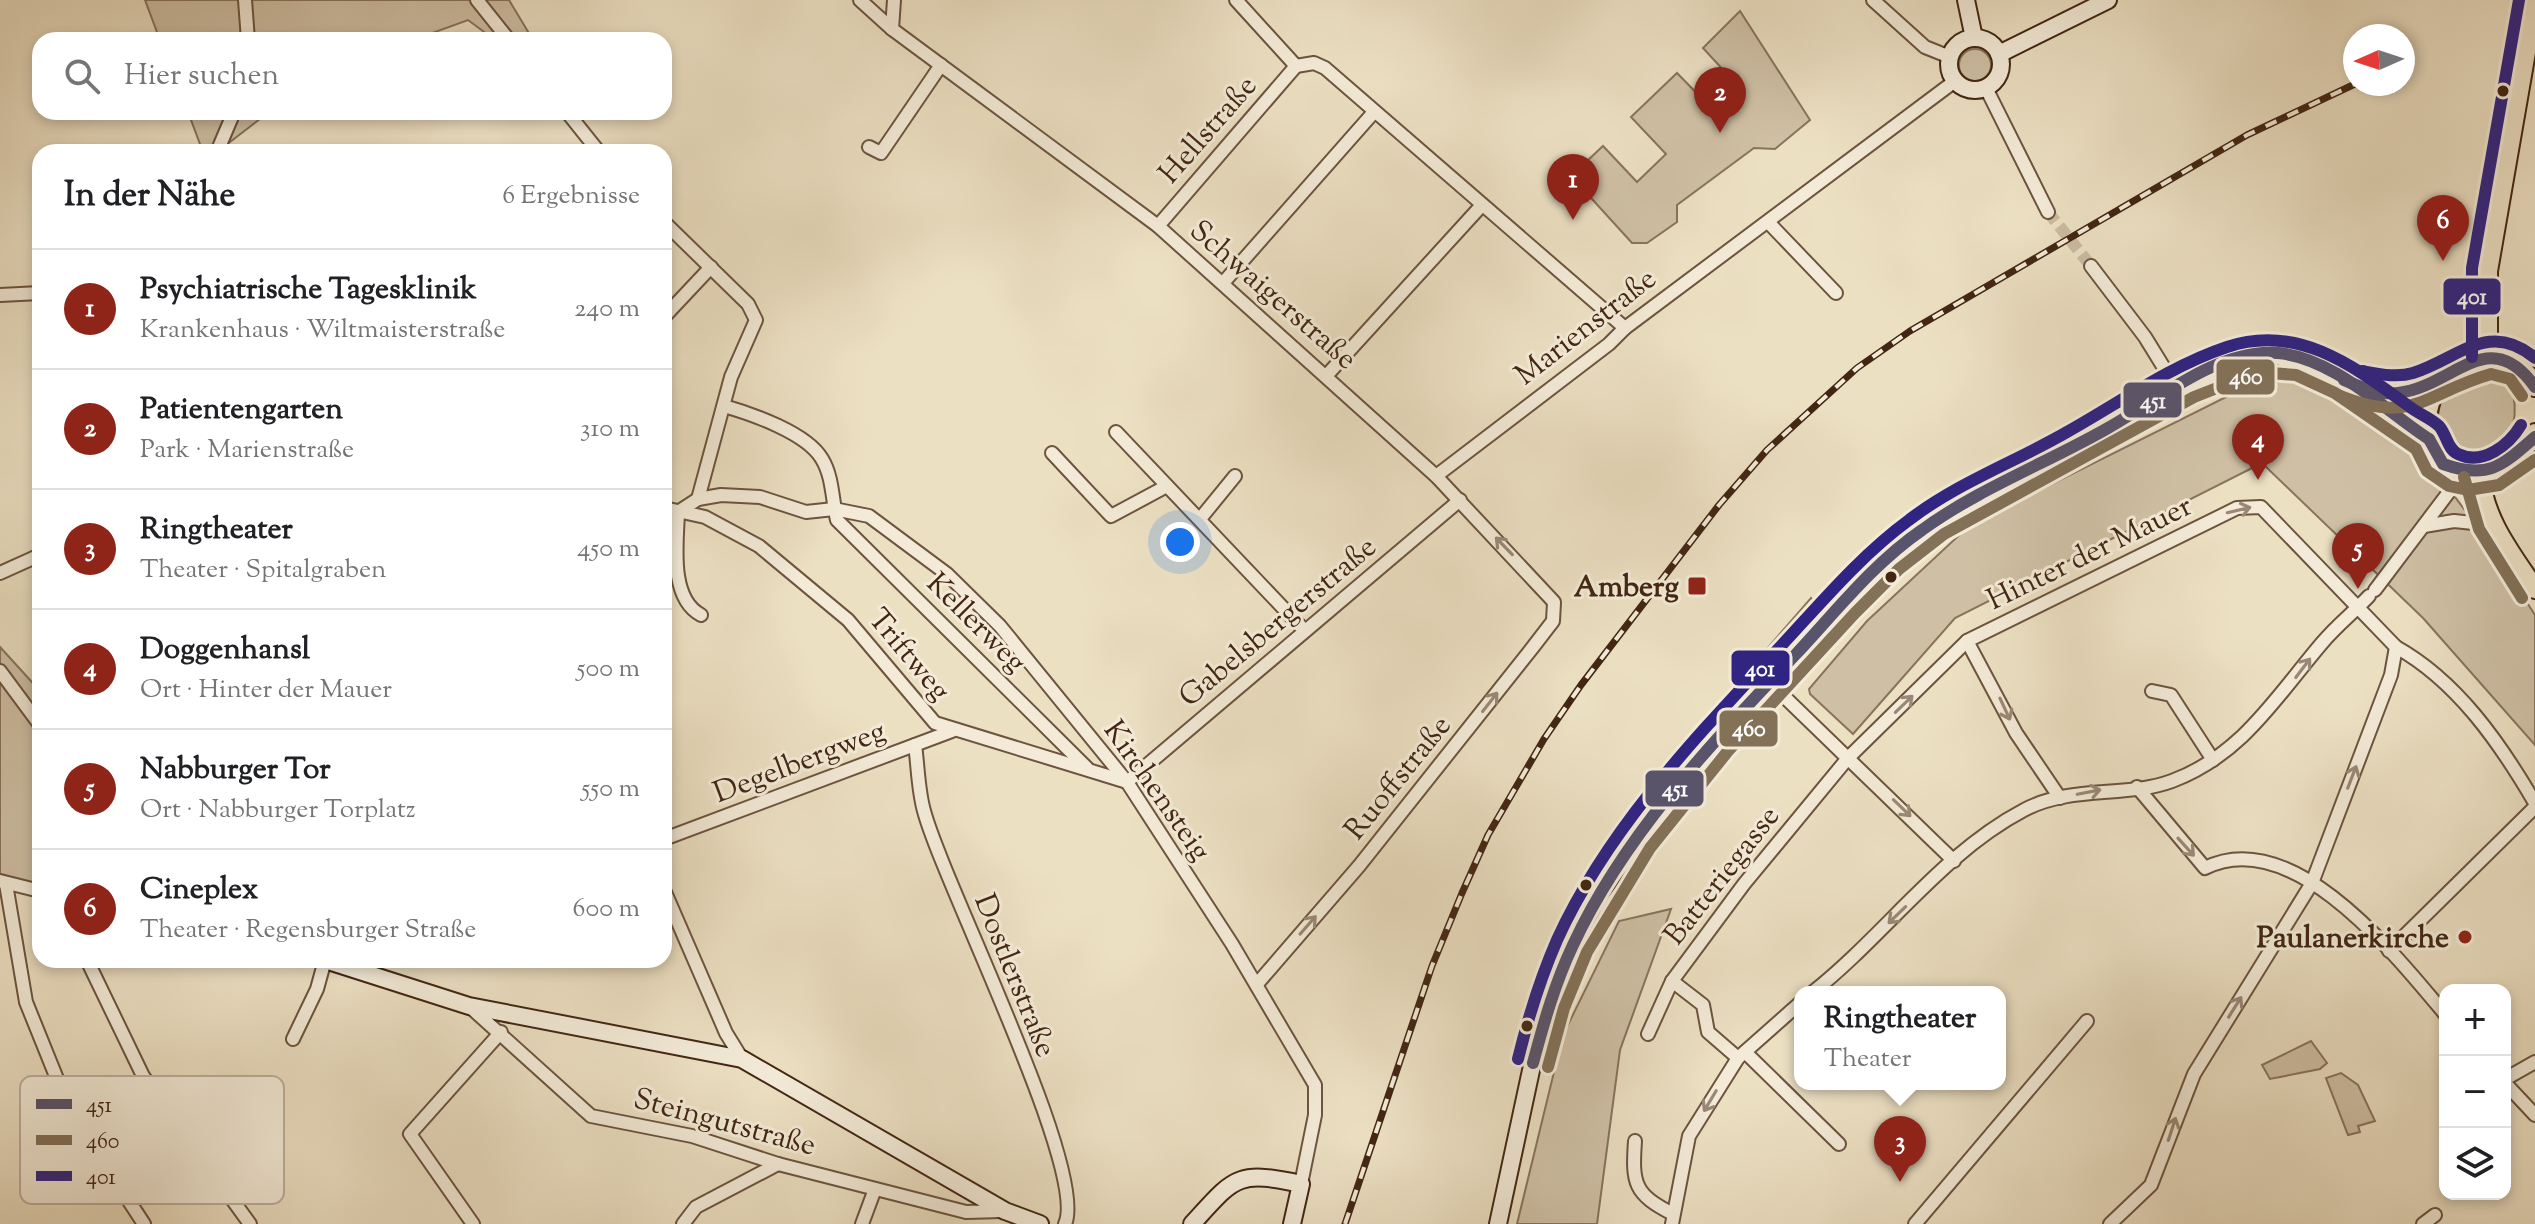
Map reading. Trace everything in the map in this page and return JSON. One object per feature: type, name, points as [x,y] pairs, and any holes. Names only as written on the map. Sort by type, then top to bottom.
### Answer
[{"type":"main road","points":[[1966,0],[1974,38]]},
{"type":"main road","points":[[1999,54],[2108,0]]},
{"type":"main road","points":[[2488,357],[2488,271],[2535,0]]},
{"type":"main road","points":[[1974,38],[1989,42],[1999,54],[1997,77],[1986,88],[1969,90],[1955,81],[1950,57],[1959,44],[1974,38]]},
{"type":"main road","points":[[1498,1224],[1542,1019],[1573,941],[1610,874],[1698,763],[1769,682],[1878,567],[1921,530],[2177,389],[2231,362],[2259,353],[2307,362],[2360,387],[2429,439],[2443,464],[2460,472],[2480,475],[2507,462],[2534,436]]},
{"type":"main road","points":[[2360,387],[2397,393],[2443,378],[2470,360],[2488,357],[2517,364],[2529,375],[2535,387]]},
{"type":"main road","points":[[2429,439],[2428,407],[2433,392],[2443,378]]},
{"type":"main road","points":[[2480,475],[2482,498],[2493,525],[2535,589]]},
{"type":"main road","name":"Steingutstraße","points":[[350,968],[469,1006],[742,1059],[1005,1211],[1040,1224]]},
{"type":"main road","points":[[1192,1224],[1229,1183],[1261,1177],[1301,1184],[1292,1224]]},
{"type":"street","points":[[245,0],[247,32]]},
{"type":"street","points":[[477,0],[503,32]]},
{"type":"street","name":"Schwaigerstraße","points":[[860,0],[892,29],[1158,226],[1436,476],[1547,592]]},
{"type":"street","points":[[892,29],[894,0]]},
{"type":"street","points":[[1236,0],[1296,66],[1314,63],[1325,68],[1625,328]]},
{"type":"street","points":[[1873,0],[1925,47],[1950,57]]},
{"type":"street","points":[[869,147],[881,153],[941,65]]},
{"type":"street","name":"Hellstraße","points":[[1158,226],[1296,66]]},
{"type":"street","name":"Marienstraße","points":[[1436,476],[1609,344],[1625,328],[1955,81]]},
{"type":"street","points":[[1986,88],[2048,212]]},
{"type":"street","points":[[1223,283],[1374,112]]},
{"type":"street","points":[[220,144],[231,120]]},
{"type":"street","points":[[573,120],[593,144]]},
{"type":"street","points":[[1327,375],[1482,205]]},
{"type":"street","points":[[1768,222],[1836,293]]},
{"type":"street","points":[[672,230],[748,304],[756,320],[731,377],[698,499]]},
{"type":"street","points":[[2091,266],[2145,337],[2177,389]]},
{"type":"street","points":[[672,308],[711,267]]},
{"type":"street","points":[[0,295],[32,293]]},
{"type":"street","points":[[724,406],[769,422],[814,448],[829,476],[834,509]]},
{"type":"street","points":[[1116,432],[1305,631]]},
{"type":"street","points":[[1052,453],[1111,516],[1165,487]]},
{"type":"street","points":[[1819,986],[1954,861],[2023,811],[2060,798],[2172,781],[2213,760],[2243,739],[2321,644],[2375,589],[2424,526],[2460,472]]},
{"type":"street","points":[[1200,519],[1235,476]]},
{"type":"street","name":"Kirchensteig","points":[[678,512],[698,499],[721,495],[760,497],[806,512],[834,509],[880,521],[947,574],[1000,626],[1127,782],[1257,984],[1315,1085],[1315,1115],[1301,1184]]},
{"type":"street","name":"Gabelsbergerstraße","points":[[1127,782],[1460,500]]},
{"type":"street","name":"Hinter der Mauer","points":[[1848,758],[1967,641],[2237,508],[2261,507],[2396,647],[2413,657],[2479,719],[2535,805]]},
{"type":"street","name":"Kellerweg","points":[[834,509],[837,520],[1088,769]]},
{"type":"street","name":"Triftweg","points":[[672,510],[705,517],[759,546],[848,620],[935,723],[952,731],[1127,782]]},
{"type":"street","points":[[678,512],[676,558],[684,599],[701,615]]},
{"type":"street","points":[[2424,526],[2454,521],[2493,525]]},
{"type":"street","points":[[0,573],[32,559]]},
{"type":"street","name":"Ruoffstraße","points":[[1257,984],[1359,866],[1553,621],[1554,602],[1547,592]]},
{"type":"street","points":[[1967,641],[2016,733],[2060,798]]},
{"type":"street","points":[[2110,1224],[2151,1185],[2194,1074],[2312,883],[2391,675],[2396,647]]},
{"type":"street","points":[[0,671],[32,714]]},
{"type":"street","points":[[1769,682],[1954,861]]},
{"type":"street","points":[[2152,691],[2171,695],[2213,760]]},
{"type":"street","name":"Degelbergweg","points":[[672,836],[952,731]]},
{"type":"street","name":"Dostlerstraße","points":[[915,745],[923,810],[951,885],[1011,1021],[1058,1159],[1070,1200],[1065,1224]]},
{"type":"street","name":"Batteriegasse","points":[[1648,1034],[1672,981],[1744,884],[1848,758]]},
{"type":"street","points":[[2137,787],[2205,868],[2223,859],[2255,861],[2284,868],[2312,883],[2352,912],[2439,1007]]},
{"type":"street","points":[[2389,951],[2535,805]]},
{"type":"street","points":[[32,889],[3,882],[26,1002],[56,1076]]},
{"type":"street","points":[[672,908],[726,1033],[742,1059]]},
{"type":"street","points":[[91,968],[143,1076]]},
{"type":"street","name":"Steingutstraße","points":[[293,1039],[317,989],[323,968]]},
{"type":"street","points":[[1672,981],[1703,1005],[1708,1032],[1741,1055],[1839,1144]]},
{"type":"street","name":"Steingutstraße","points":[[469,1006],[475,1015],[501,1032],[591,1116],[692,1136],[778,1164],[966,1212],[1005,1211]]},
{"type":"street","points":[[1635,1141],[1632,1175],[1637,1190],[1672,1219],[1689,1136],[1741,1055],[1794,1008]]},
{"type":"street","points":[[1915,1224],[2087,1021]]},
{"type":"street","points":[[473,1224],[410,1134],[501,1032]]},
{"type":"street","points":[[2511,1077],[2535,1062]]},
{"type":"street","points":[[2511,1088],[2535,1115]]},
{"type":"street","points":[[683,1224],[696,1207],[778,1164]]},
{"type":"street","points":[[862,1224],[875,1189]]},
{"type":"street","points":[[131,1204],[144,1224]]},
{"type":"street","points":[[236,1204],[250,1224]]},
{"type":"street","points":[[2423,1224],[2435,1215]]},
{"type":"shaded area","points":[[145,0],[509,0],[528,32],[484,32],[468,20],[435,32],[157,32]]},
{"type":"shaded area","points":[[1740,11],[1810,120],[1775,149],[1754,148],[1677,205],[1677,222],[1647,243],[1632,243],[1571,176],[1603,146],[1637,182],[1666,154],[1631,117],[1677,73],[1712,109],[1737,85],[1703,48]]},
{"type":"shaded area","points":[[1975,49],[1986,54],[1991,65],[1986,76],[1975,81],[1964,76],[1959,65],[1964,54]]},
{"type":"shaded area","points":[[191,120],[259,120],[227,144],[200,144]]},
{"type":"shaded area","points":[[2486,366],[2501,374],[2511,388],[2515,406],[2507,441],[2495,454],[2480,459],[2460,455],[2450,448],[2439,427],[2438,415],[2445,392],[2453,382]]},
{"type":"shaded area","points":[[2300,375],[2379,411],[2439,476],[2483,534],[2535,615],[2535,745],[2423,618],[2262,463],[1955,618],[1853,734],[1810,694],[1809,689],[1867,621],[1970,525],[2228,396]]},
{"type":"shaded area","points":[[1811,598],[1815,603],[1743,683],[1740,680]]},
{"type":"shaded area","points":[[0,647],[32,682],[32,885],[0,879]]},
{"type":"shaded area","points":[[1729,692],[1733,695],[1693,740],[1690,737]]},
{"type":"shaded area","points":[[1671,909],[1620,1050],[1597,1224],[1517,1224],[1563,1035],[1619,921]]},
{"type":"shaded area","points":[[2311,1041],[2327,1063],[2320,1069],[2270,1079],[2262,1065]]},
{"type":"shaded area","points":[[2341,1073],[2358,1085],[2375,1121],[2358,1126],[2360,1132],[2348,1135],[2326,1078]]},
{"type":"tunnel","points":[[2048,212],[2091,266]]},
{"type":"railway","points":[[1345,1224],[1432,966],[1488,835],[1544,739],[1581,685],[1719,505],[1767,450],[1857,368],[1910,331],[2247,135],[2343,90]]},
{"type":"transit line","name":"401","points":[[2472,357],[2472,268],[2519,0]]},
{"type":"transit line","name":"401","points":[[1518,1059],[1535,999],[1557,940],[1602,859],[1628,822],[1686,749],[1842,580],[1891,534],[1927,507],[2185,364],[2227,347],[2253,341],[2302,345],[2347,364],[2436,423],[2452,449],[2467,457],[2494,452],[2510,440],[2521,425]]},
{"type":"transit line","name":"401","points":[[2362,371],[2407,374],[2488,342],[2503,342],[2518,347],[2535,358]]},
{"type":"transit line","name":"451","points":[[1533,1063],[1555,988],[1573,945],[1618,864],[1645,827],[1703,755],[1856,588],[1922,530],[1990,488],[2108,428],[2189,378],[2233,359],[2256,354],[2278,353],[2319,364],[2358,387],[2429,439]]},
{"type":"transit line","name":"451","points":[[2344,380],[2377,392],[2398,393],[2418,388],[2470,363],[2486,359],[2502,360],[2518,368],[2535,387]]},
{"type":"transit line","name":"460","points":[[1548,1067],[1564,1008],[1587,952],[1650,848],[1728,751],[1855,613],[1899,569],[1944,534],[2194,397],[2258,372],[2296,375],[2335,393],[2416,449],[2427,471],[2449,486],[2468,490],[2499,485],[2535,460]]},
{"type":"transit line","name":"460","points":[[2338,395],[2363,404],[2402,407],[2491,374],[2510,379],[2522,396]]},
{"type":"transit line","name":"451","points":[[2429,439],[2443,464],[2472,471],[2503,463],[2535,437]]},
{"type":"transit line","name":"460","points":[[2464,477],[2479,529],[2522,598]]},
{"type":"place","name":"Patientengarten","points":[[1720,133]]},
{"type":"place","name":"Psychiatrische Tagesklinik","points":[[1573,220]]},
{"type":"place","name":"Cineplex","points":[[2443,261]]},
{"type":"place","name":"Doggenhansl","points":[[2258,480]]},
{"type":"place","name":"Amberg","points":[[1697,586]]},
{"type":"place","name":"Nabburger Tor","points":[[2358,589]]},
{"type":"place","name":"Paulanerkirche","points":[[2465,937]]},
{"type":"place","name":"Ringtheater","points":[[1900,1182]]}]
